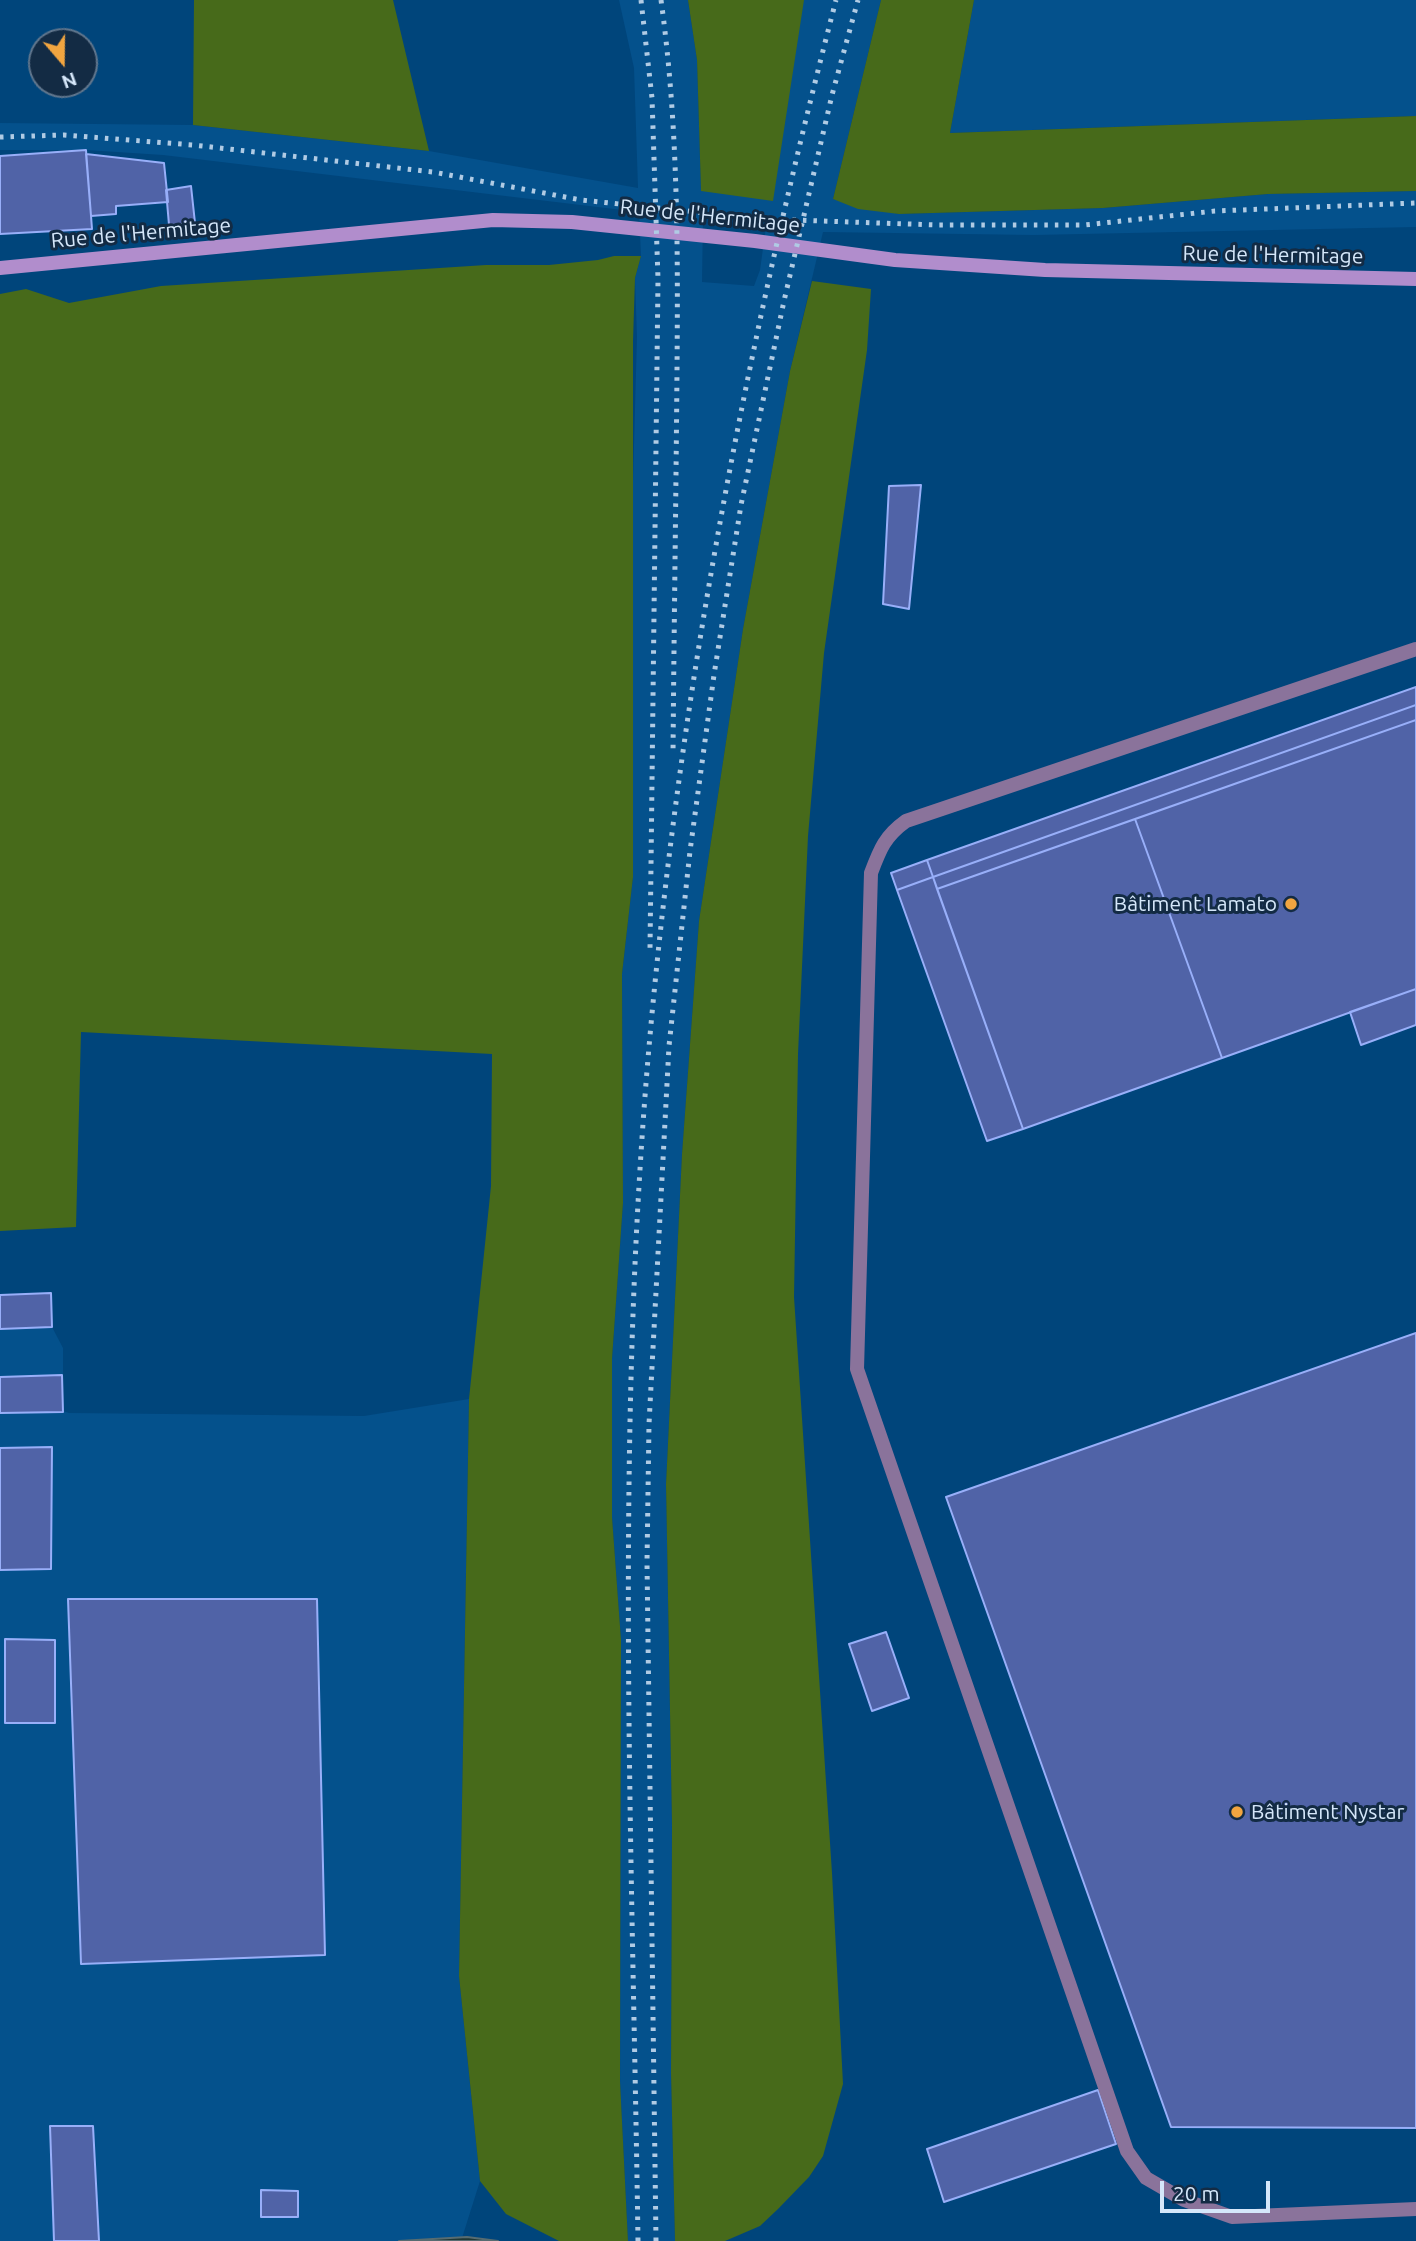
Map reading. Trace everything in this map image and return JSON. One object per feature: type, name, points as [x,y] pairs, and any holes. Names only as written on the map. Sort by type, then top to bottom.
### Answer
[{"type":"street","name":"Rue de l'Hermitage","points":[[0,268],[493,219],[534,220],[755,241],[895,260],[1032,270],[1416,279]]},
{"type":"lane","points":[[1416,649],[906,821],[889,833],[871,873],[857,1369],[1127,2151],[1146,2178],[1184,2200],[1232,2217],[1416,2209]]},
{"type":"shaded area","points":[[619,0],[688,0],[697,60],[701,191],[803,0],[881,0],[833,199],[899,214],[1103,208],[1268,194],[1416,191],[1416,227],[1034,235],[823,232],[790,371],[743,629],[699,921],[682,1154],[666,1484],[675,2241],[628,2241],[620,2081],[621,1640],[612,1517],[612,1359],[623,1203],[622,974],[633,877],[632,516],[637,337],[635,278],[641,256],[639,212],[163,155],[86,150],[0,150],[0,123],[193,125],[429,151],[638,188],[634,68]],"holes":[[[703,218],[766,227],[760,270],[754,286],[702,282]]]},
{"type":"shaded area","points":[[974,0],[1416,0],[1416,116],[950,133]]},
{"type":"shaded area","points":[[51,1293],[52,1327],[63,1348],[63,1411],[69,1413],[364,1416],[469,1399],[459,1976],[480,2181],[462,2238],[403,2241],[0,2241],[0,1295]]},
{"type":"shaded area","points":[[467,2237],[498,2241],[399,2241]]},
{"type":"green space","points":[[194,0],[393,0],[429,151],[193,125]]},
{"type":"green space","points":[[688,0],[804,0],[773,201],[701,191],[697,60]]},
{"type":"green space","points":[[881,0],[974,0],[950,133],[1416,116],[1416,191],[1268,194],[1103,208],[899,214],[858,209],[833,199]]},
{"type":"green space","points":[[614,256],[641,256],[635,278],[633,341],[633,877],[622,974],[623,1203],[612,1359],[612,1517],[621,1640],[620,2081],[628,2241],[559,2241],[506,2214],[480,2181],[459,1976],[469,1399],[491,1186],[492,1054],[81,1032],[76,1227],[0,1231],[0,294],[26,289],[69,303],[161,286],[486,265],[549,265]]},
{"type":"green space","points":[[812,281],[871,289],[867,350],[824,653],[808,836],[798,1054],[794,1297],[832,1873],[843,2084],[823,2156],[809,2177],[760,2226],[725,2241],[675,2241],[666,1484],[682,1154],[699,921],[743,629],[790,371]]},
{"type":"building","points":[[86,150],[92,229],[0,234],[0,156]]},
{"type":"building","points":[[86,154],[164,163],[168,202],[116,206],[116,214],[91,216]]},
{"type":"building","points":[[191,186],[195,223],[169,225],[166,190]]},
{"type":"building","points":[[921,485],[909,609],[883,604],[889,486]]},
{"type":"building","points":[[1416,687],[1416,705],[933,877],[927,860]]},
{"type":"building","points":[[1416,705],[1416,720],[937,889],[933,877]]},
{"type":"building","name":"Bâtiment Lamato","points":[[1416,720],[1416,989],[1222,1058],[1135,819]]},
{"type":"building","points":[[1135,819],[1222,1058],[1023,1129],[937,889]]},
{"type":"building","points":[[927,860],[933,877],[897,890],[891,873]]},
{"type":"building","points":[[933,877],[1023,1129],[987,1141],[897,890]]},
{"type":"building","points":[[1416,989],[1416,1025],[1361,1045],[1350,1012]]},
{"type":"building","points":[[51,1293],[52,1327],[0,1329],[0,1295]]},
{"type":"building","name":"Bâtiment Nystar","points":[[1416,1333],[1416,2128],[1171,2127],[946,1497]]},
{"type":"building","points":[[62,1375],[63,1412],[0,1413],[0,1377]]},
{"type":"building","points":[[52,1447],[51,1569],[0,1570],[0,1448]]},
{"type":"building","points":[[68,1599],[317,1599],[325,1955],[81,1964]]},
{"type":"building","points":[[886,1632],[909,1698],[872,1711],[849,1644]]},
{"type":"building","points":[[5,1639],[55,1640],[55,1723],[5,1723]]},
{"type":"building","points":[[1098,2090],[1116,2144],[944,2202],[927,2149]]},
{"type":"building","points":[[50,2126],[93,2126],[99,2241],[54,2241]]},
{"type":"building","points":[[261,2190],[298,2191],[298,2217],[261,2217]]},
{"type":"railway","points":[[641,0],[652,98],[658,279],[650,949]]},
{"type":"railway","points":[[661,0],[671,92],[677,231],[673,755]]},
{"type":"railway","points":[[638,2241],[628,1617],[629,1461],[641,1149],[654,993],[684,742],[726,493],[776,246],[836,0]]},
{"type":"railway","points":[[656,2241],[647,1563],[649,1424],[669,1046],[690,851],[741,505],[784,301],[832,95],[858,0]]},
{"type":"railway","points":[[0,137],[64,135],[193,145],[433,172],[581,200],[764,219],[937,225],[1085,225],[1215,211],[1416,203]]},
{"type":"place","name":"Bâtiment Lamato","points":[[1291,904]]},
{"type":"place","name":"Bâtiment Nystar","points":[[1237,1812]]}]
